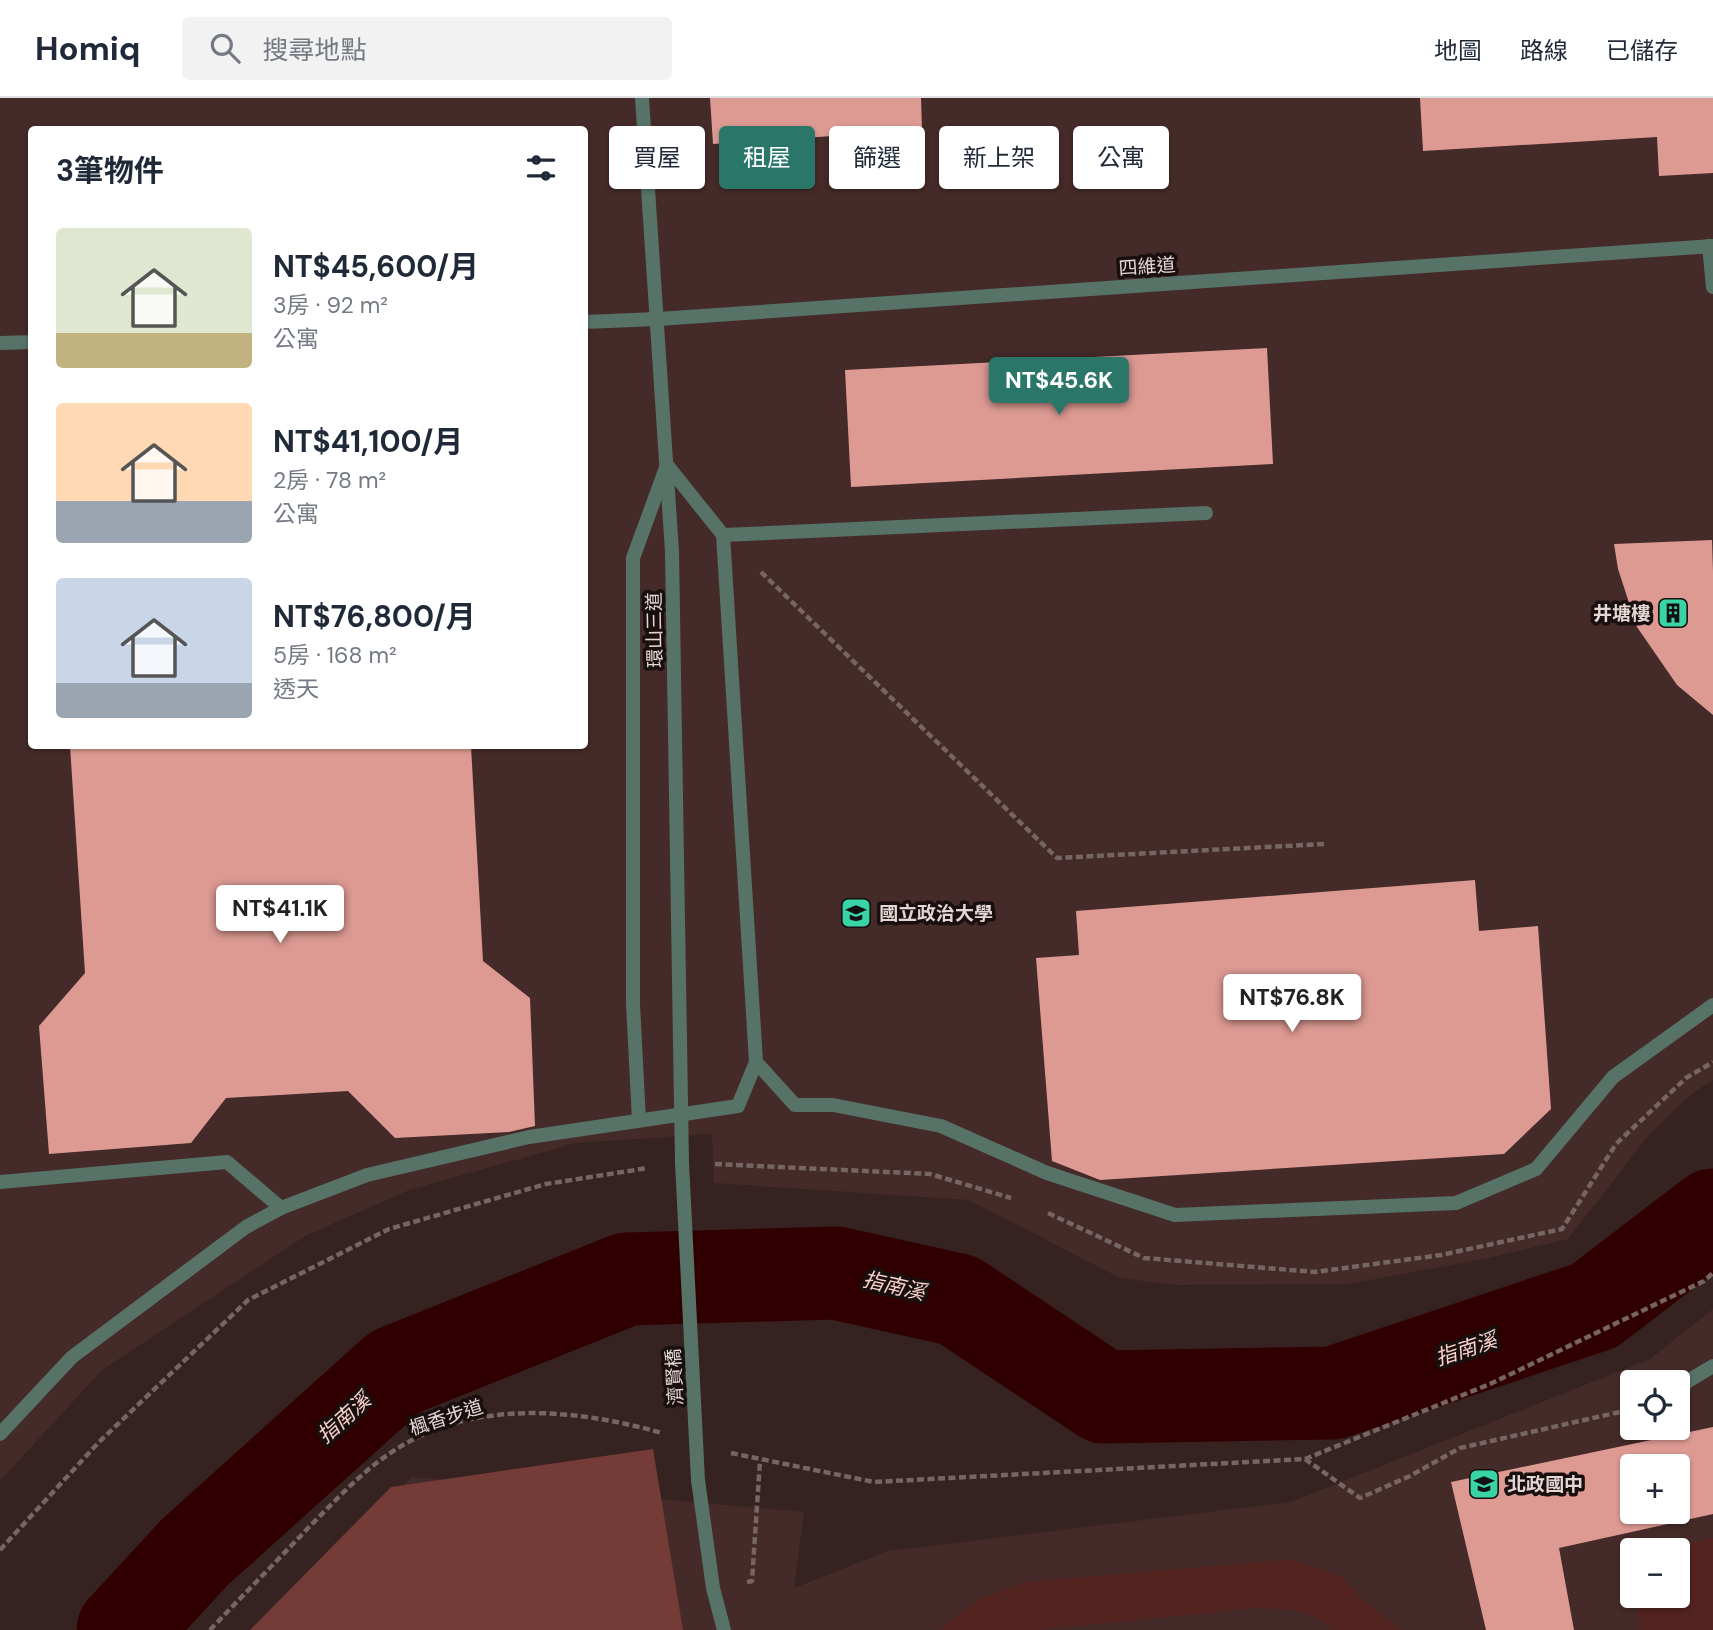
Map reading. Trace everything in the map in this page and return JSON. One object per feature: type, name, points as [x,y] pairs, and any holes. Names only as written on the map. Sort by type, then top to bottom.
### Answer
[{"type":"lane","name":"環山三道","points":[[642,98],[672,552],[682,1163]]},
{"type":"lane","name":"四維道","points":[[588,322],[1711,246]]},
{"type":"lane","points":[[1711,246],[1713,287]]},
{"type":"lane","points":[[0,343],[28,342]]},
{"type":"lane","points":[[0,1434],[72,1357],[246,1227],[281,1208],[367,1175],[529,1137],[738,1106],[756,1062],[723,535],[667,466]]},
{"type":"lane","points":[[639,1120],[633,1004],[632,558],[667,466]]},
{"type":"lane","points":[[723,535],[1206,513]]},
{"type":"lane","points":[[756,1062],[795,1105],[833,1105],[941,1126],[1047,1173],[1175,1215],[1456,1203],[1536,1169],[1613,1077],[1713,1006]]},
{"type":"lane","points":[[0,1182],[227,1162],[281,1208]]},
{"type":"lane","name":"濟賢橋","points":[[682,1163],[698,1480],[713,1588]]},
{"type":"lane","points":[[1690,1380],[1713,1366]]},
{"type":"lane","points":[[713,1588],[724,1630]]},
{"type":"path","points":[[723,535],[1058,858],[1324,844]]},
{"type":"path","points":[[0,1550],[98,1443],[248,1300],[389,1229],[546,1184],[682,1163]]},
{"type":"path","points":[[721,1450],[760,1461],[874,1482],[1305,1459],[1490,1384],[1704,1281],[1713,1273]]},
{"type":"path","name":"楓香步道","points":[[210,1630],[360,1475],[399,1447],[434,1431],[481,1417],[531,1412],[583,1414],[668,1435]]},
{"type":"path","points":[[1305,1459],[1360,1498],[1410,1476],[1460,1448],[1620,1412]]},
{"type":"path","points":[[713,1588],[752,1581],[760,1461]]},
{"type":"shaded area","name":"國立政治大學","points":[[0,98],[1713,98],[1713,1080],[1690,1095],[1649,1135],[1568,1239],[1489,1258],[1349,1284],[1176,1285],[1120,1278],[969,1200],[714,1183],[712,1134],[576,1143],[409,1190],[305,1236],[102,1370],[0,1481]]},
{"type":"shaded area","name":"北政國中","points":[[1713,1309],[1713,1630],[259,1630],[412,1477],[804,1512],[794,1588],[888,1551],[1291,1502],[1620,1371],[1620,1440],[1690,1440],[1690,1370],[1622,1370],[1650,1359]]},
{"type":"shaded area","points":[[653,1449],[683,1630],[250,1630],[391,1487]]},
{"type":"shaded area","points":[[1713,1538],[1713,1630],[1641,1630],[1636,1608],[1690,1608],[1690,1543]]},
{"type":"shaded area","points":[[1292,1559],[1342,1577],[1362,1599],[1401,1630],[1331,1630],[1325,1623],[1307,1614],[1256,1608],[1038,1630],[940,1630],[979,1599],[1027,1582]]},
{"type":"building","points":[[710,98],[921,98],[922,126],[829,126],[829,136],[815,137],[815,126],[719,126],[719,144],[713,144]]},
{"type":"building","points":[[1420,98],[1713,98],[1713,173],[1659,176],[1657,137],[1423,151]]},
{"type":"building","points":[[1267,348],[1273,464],[851,487],[845,370]]},
{"type":"building","name":"井塘樓","points":[[1712,540],[1713,715],[1677,685],[1637,627],[1618,569],[1614,544]]},
{"type":"building","points":[[70,749],[471,749],[483,961],[530,998],[535,1126],[509,1132],[395,1138],[348,1091],[226,1098],[191,1143],[49,1154],[39,1026],[85,973]]},
{"type":"building","points":[[1475,880],[1479,931],[1538,926],[1551,1109],[1504,1154],[1100,1180],[1052,1161],[1036,958],[1079,955],[1076,911]]},
{"type":"building","points":[[1713,1427],[1713,1514],[1690,1519],[1690,1454],[1620,1454],[1620,1524],[1668,1524],[1559,1548],[1574,1630],[1486,1630],[1451,1482],[1651,1440],[1690,1440],[1690,1432]]},
{"type":"waterway","name":"指南溪","points":[[123,1630],[195,1552],[395,1372],[627,1279],[836,1273],[958,1300],[1104,1397],[1333,1393],[1594,1306],[1713,1215]]},
{"type":"place","name":"井塘樓","points":[[1673,613]]},
{"type":"place","name":"國立政治大學","points":[[856,913]]},
{"type":"place","name":"北政國中","points":[[1484,1484]]}]
